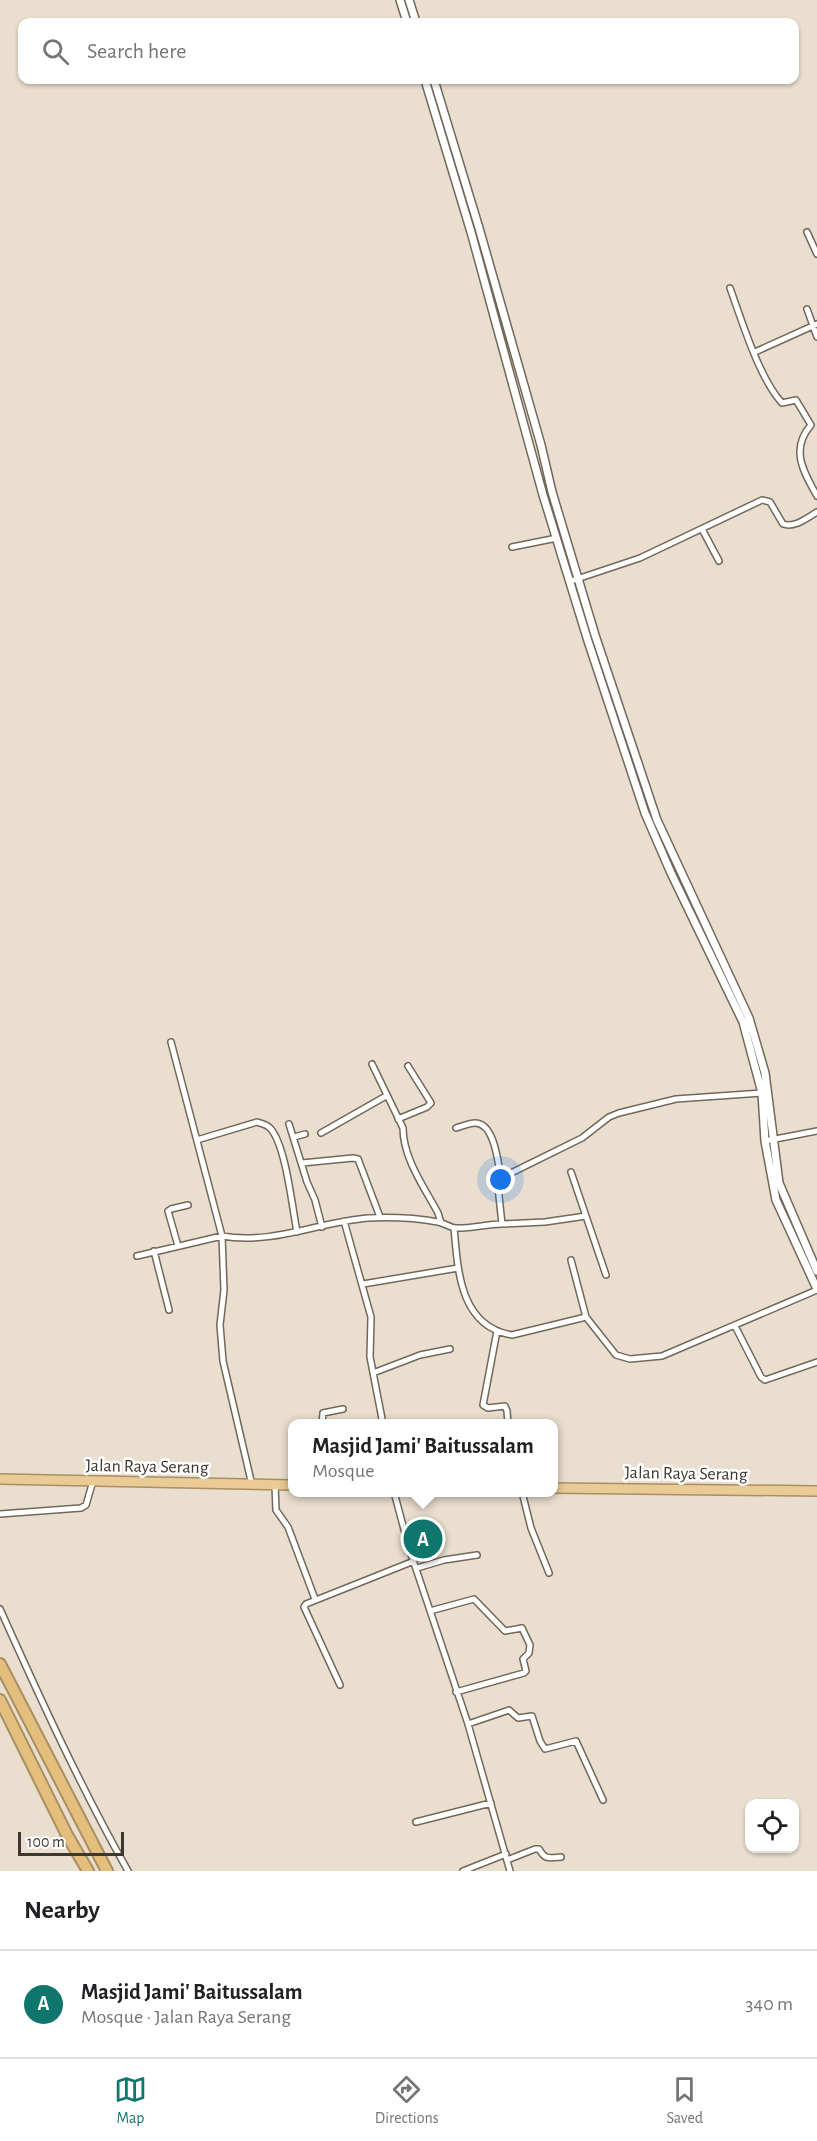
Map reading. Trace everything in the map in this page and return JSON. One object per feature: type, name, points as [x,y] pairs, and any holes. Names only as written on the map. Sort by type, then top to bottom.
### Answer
[{"type":"highway","name":"Jalan Raya Serang","points":[[0,1479],[288,1485]]},
{"type":"highway","name":"Jalan Raya Serang","points":[[558,1488],[817,1491]]},
{"type":"highway","points":[[0,1664],[107,1871]]},
{"type":"highway","points":[[0,1700],[67,1835],[88,1871]]},
{"type":"street","points":[[400,0],[405,18]]},
{"type":"street","points":[[409,0],[415,18]]},
{"type":"street","points":[[426,84],[471,232],[557,538],[595,635],[657,820],[749,1018],[765,1073],[772,1187],[817,1290],[662,1356],[630,1359],[616,1355],[586,1317],[571,1260]]},
{"type":"street","points":[[435,84],[541,445],[588,641],[649,824],[738,1009],[762,1093],[769,1140],[779,1183],[817,1271]]},
{"type":"street","points":[[807,232],[817,254]]},
{"type":"street","points":[[730,288],[768,381],[780,400],[785,403],[796,400],[817,431]]},
{"type":"street","points":[[807,309],[816,324],[817,337]]},
{"type":"street","points":[[755,352],[816,324]]},
{"type":"street","points":[[811,424],[800,441],[800,452],[801,463],[817,496]]},
{"type":"street","points":[[574,579],[640,558],[762,500],[770,502],[783,524],[787,526],[817,512]]},
{"type":"street","points":[[702,529],[718,561]]},
{"type":"street","points":[[512,547],[557,538]]},
{"type":"street","points":[[171,1042],[222,1236],[224,1290],[220,1325],[223,1361],[252,1485]]},
{"type":"street","points":[[372,1064],[403,1128],[402,1137],[406,1152],[441,1223]]},
{"type":"street","points":[[398,1119],[427,1107],[430,1103],[408,1066]]},
{"type":"street","points":[[501,1178],[582,1138],[609,1117],[619,1113],[676,1099],[762,1093]]},
{"type":"street","points":[[321,1133],[386,1096]]},
{"type":"street","points":[[197,1140],[257,1122],[270,1128],[281,1149],[297,1232]]},
{"type":"street","points":[[456,1128],[475,1123],[480,1124],[491,1135],[501,1178],[498,1187],[501,1224]]},
{"type":"street","points":[[289,1125],[322,1227]]},
{"type":"street","points":[[769,1140],[817,1131]]},
{"type":"street","points":[[294,1137],[305,1134]]},
{"type":"street","points":[[302,1163],[358,1159],[380,1217]]},
{"type":"street","points":[[571,1172],[606,1275]]},
{"type":"street","points":[[178,1246],[168,1212],[169,1209],[188,1204]]},
{"type":"street","points":[[780,1209],[788,1206]]},
{"type":"street","points":[[137,1256],[222,1236],[236,1239],[266,1237],[344,1221],[380,1217],[441,1223],[454,1228],[545,1222],[586,1216]]},
{"type":"street","points":[[344,1221],[371,1317],[369,1346],[382,1419]]},
{"type":"street","points":[[454,1228],[461,1287],[467,1300],[484,1322],[497,1331],[512,1335],[586,1317]]},
{"type":"street","points":[[154,1251],[169,1310]]},
{"type":"street","points":[[363,1284],[458,1268]]},
{"type":"street","points":[[735,1326],[761,1377],[765,1380],[817,1362]]},
{"type":"street","points":[[497,1331],[483,1405],[488,1408],[504,1406],[508,1419]]},
{"type":"street","points":[[373,1373],[420,1354],[450,1349]]},
{"type":"street","points":[[322,1419],[323,1413],[344,1409]]},
{"type":"street","points":[[0,1514],[81,1509],[86,1504],[93,1481]]},
{"type":"street","points":[[275,1485],[276,1510],[288,1527],[315,1599]]},
{"type":"street","points":[[395,1497],[414,1561],[468,1724],[510,1871]]},
{"type":"street","points":[[523,1497],[531,1528],[549,1573]]},
{"type":"street","points":[[417,1568],[444,1560],[477,1555]]},
{"type":"street","points":[[340,1685],[304,1607],[309,1601],[414,1561]]},
{"type":"street","points":[[430,1611],[474,1599],[505,1631],[522,1628],[530,1645],[529,1653],[523,1659],[526,1671],[524,1673],[456,1692]]},
{"type":"street","points":[[0,1609],[58,1736],[128,1871]]},
{"type":"street","points":[[468,1724],[509,1710],[518,1718],[532,1716],[545,1749],[576,1740],[603,1800]]},
{"type":"street","points":[[416,1822],[491,1803]]},
{"type":"street","points":[[463,1871],[535,1849],[538,1849],[546,1858],[561,1857]]},
{"type":"place","name":"Masjid Jami' Baitussalam","points":[[423,1539]]}]
